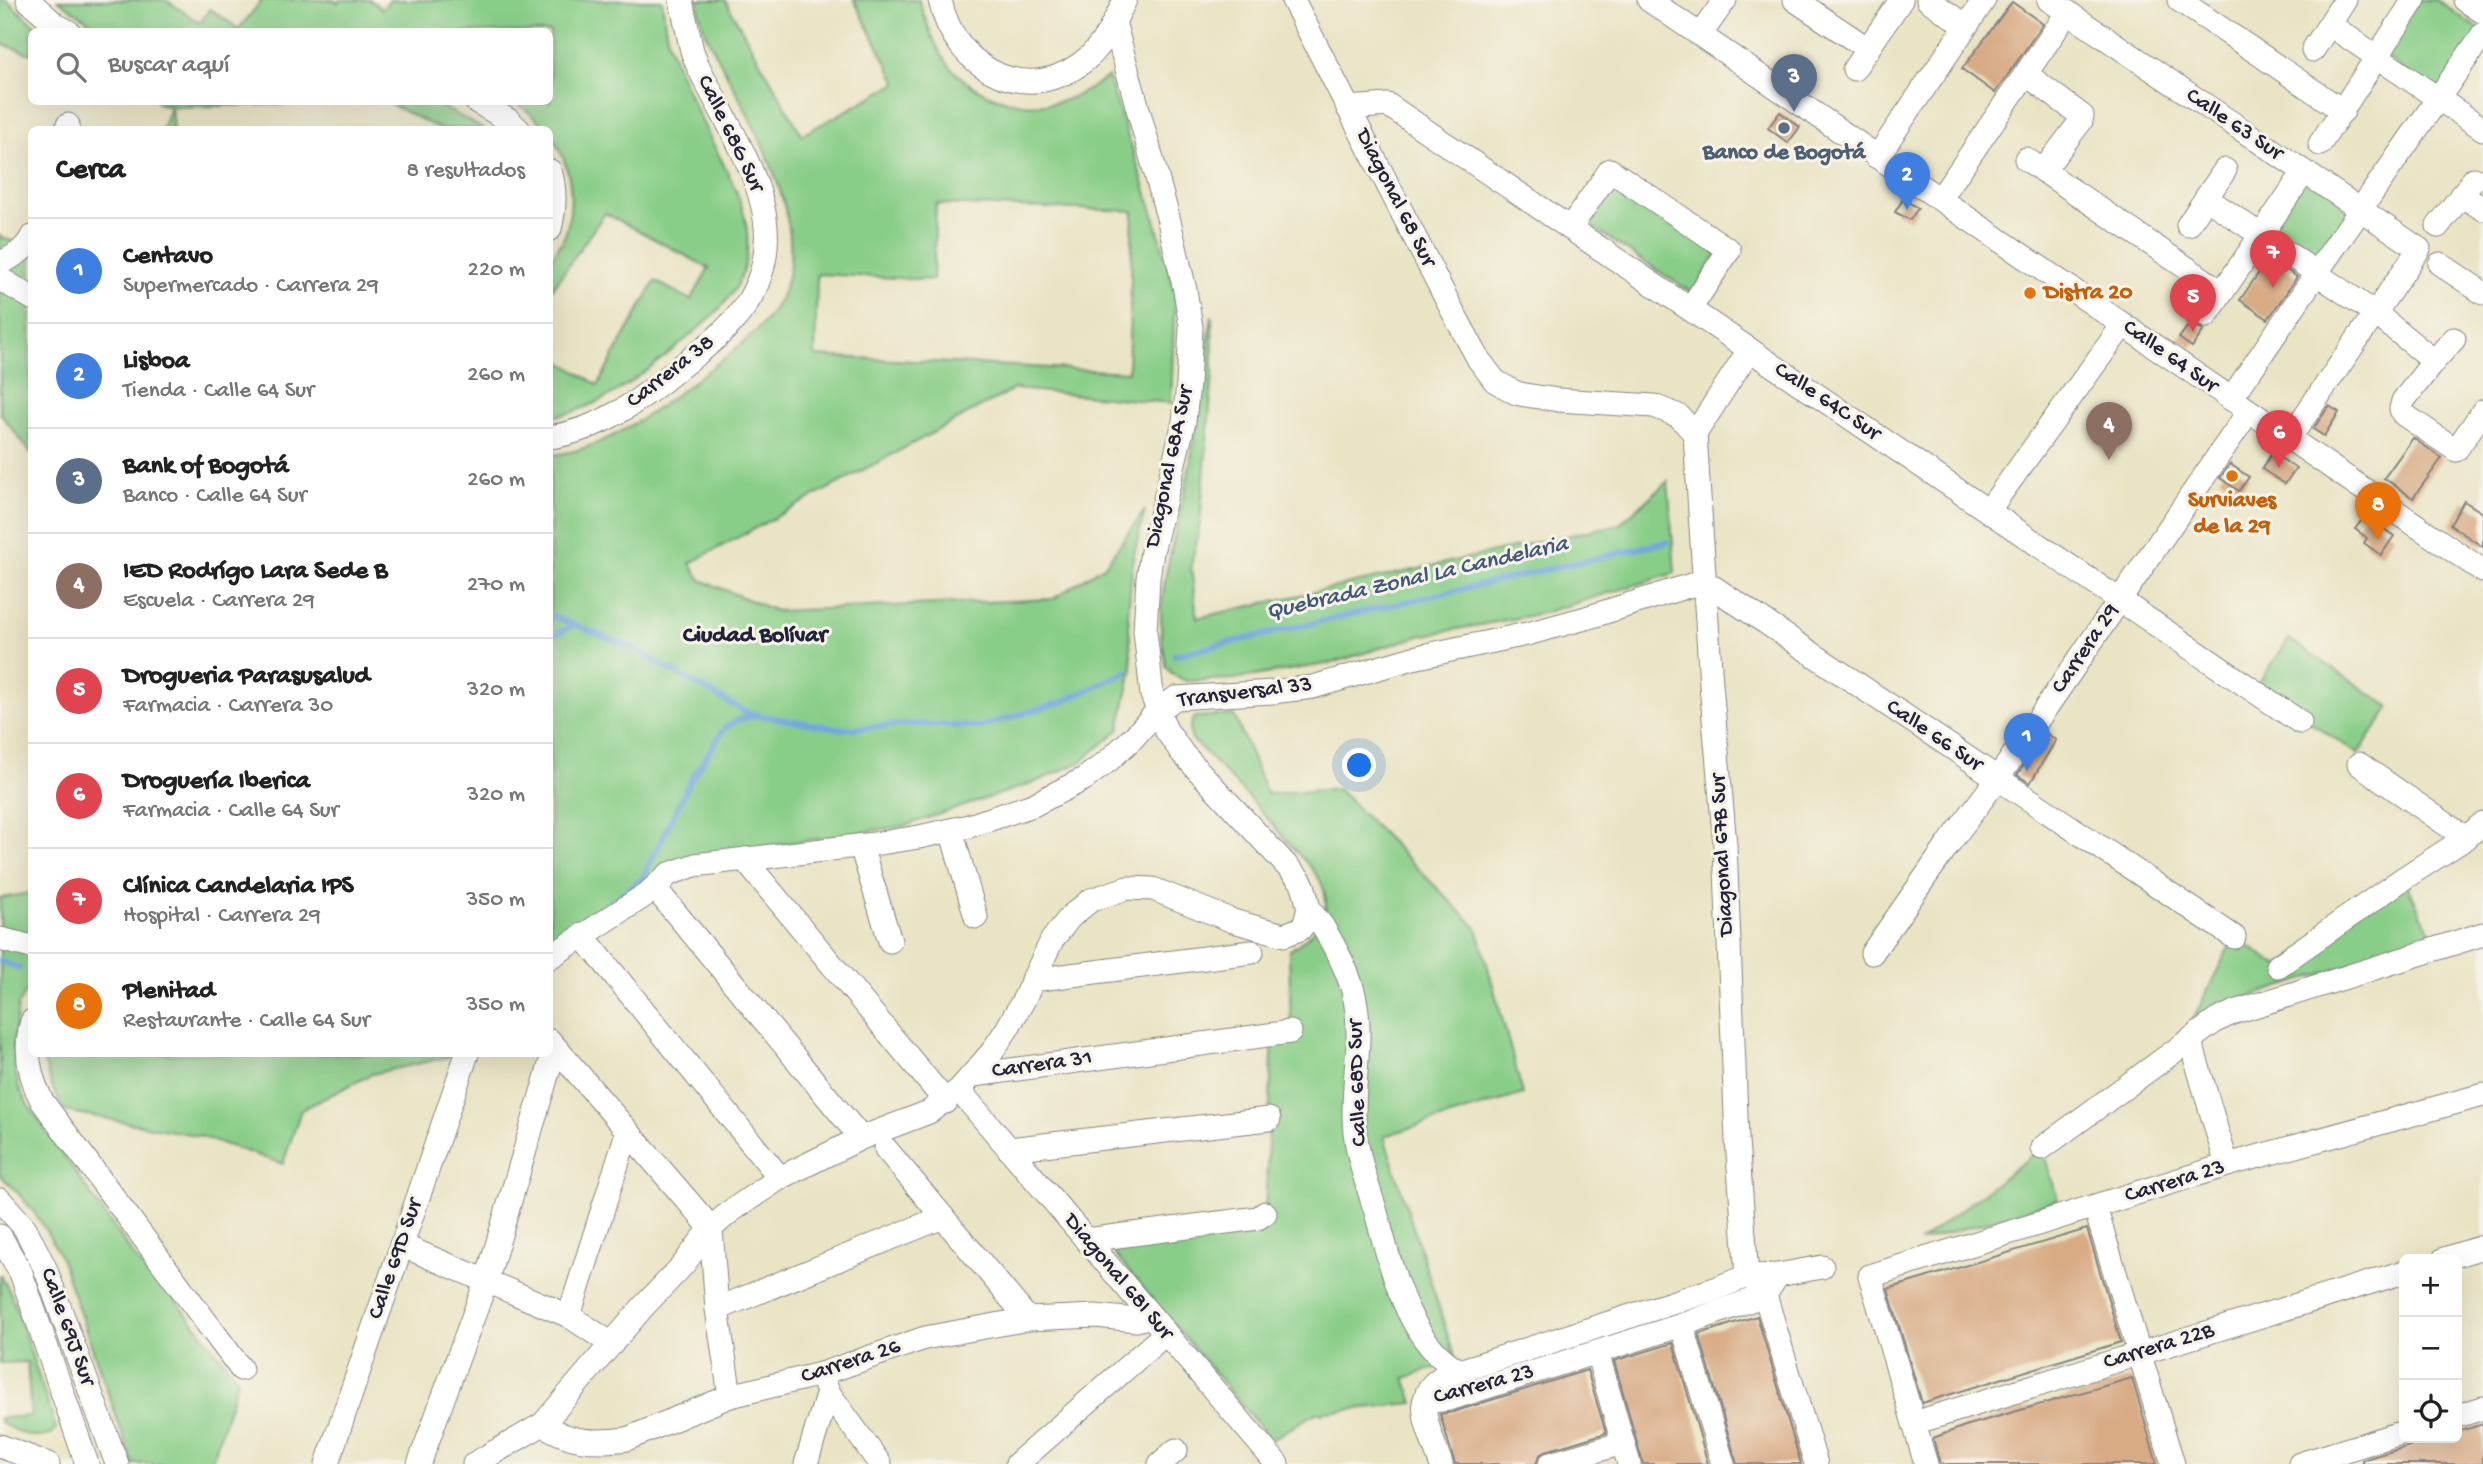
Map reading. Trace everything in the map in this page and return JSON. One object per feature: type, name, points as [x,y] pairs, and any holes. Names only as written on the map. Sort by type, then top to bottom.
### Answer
[{"type":"street","points":[[28,0],[62,28]]},
{"type":"street","name":"Calle 68G Sur","points":[[681,0],[698,66],[752,171],[761,195],[767,227],[762,270]]},
{"type":"street","points":[[940,0],[947,26],[965,51],[988,70],[1016,80],[1031,82],[1048,80],[1065,73],[1089,57],[1108,35],[1125,0]]},
{"type":"street","name":"Diagonal 68 Sur","points":[[1293,0],[1479,360],[1495,381],[1525,395],[1558,400],[1654,406],[1679,416],[1695,434]]},
{"type":"street","name":"Calle 64 Sur","points":[[1649,0],[2483,571]]},
{"type":"street","points":[[1700,35],[1725,0]]},
{"type":"street","points":[[1796,0],[1868,49]]},
{"type":"street","points":[[1854,69],[1901,0]]},
{"type":"street","points":[[1928,0],[1966,26]]},
{"type":"street","points":[[1877,157],[1984,0]]},
{"type":"street","points":[[2179,0],[2343,111]]},
{"type":"street","points":[[2313,50],[2345,0]]},
{"type":"street","points":[[2320,144],[2414,0]]},
{"type":"street","points":[[2465,0],[2483,12]]},
{"type":"street","points":[[1940,199],[2026,74],[2059,6]]},
{"type":"street","name":"Calle 63 Sur","points":[[2059,6],[2419,249],[2375,313]]},
{"type":"street","name":"Diagonal 68A Sur","points":[[1114,22],[1169,221],[1191,327],[1184,422],[1148,578],[1145,631],[1150,683],[1157,710]]},
{"type":"street","points":[[2330,24],[2483,129]]},
{"type":"street","name":"Carrera 29","points":[[1872,953],[1998,778],[2119,600],[2240,405],[2316,273],[2483,34]]},
{"type":"street","points":[[2026,74],[2082,116],[2081,121],[2035,165],[2222,292]]},
{"type":"street","points":[[482,105],[515,126]]},
{"type":"street","name":"Calle 64C Sur","points":[[1348,107],[1388,105],[2300,722]]},
{"type":"street","points":[[1570,228],[1610,170],[1730,250],[1690,309]]},
{"type":"street","points":[[2188,225],[2225,170]]},
{"type":"street","points":[[2206,316],[2304,172]]},
{"type":"street","points":[[2438,226],[2468,187],[2483,209]]},
{"type":"street","points":[[2206,198],[2375,313],[2434,361]]},
{"type":"street","points":[[0,263],[17,255],[28,244]]},
{"type":"street","points":[[2440,264],[2483,293]]},
{"type":"street","name":"Carrera 38","points":[[553,436],[606,419],[651,392],[735,319],[754,291],[762,270]]},
{"type":"street","points":[[0,279],[28,296]]},
{"type":"street","points":[[2289,439],[2375,313]]},
{"type":"street","points":[[1988,511],[2123,325]]},
{"type":"street","points":[[2454,339],[2403,401],[2403,414],[2456,450],[2483,411]]},
{"type":"street","points":[[1695,434],[1749,350]]},
{"type":"street","name":"Diagonal 67B Sur","points":[[1695,434],[1724,845],[1737,1140],[1747,1276]]},
{"type":"street","name":"Transversal 33","points":[[553,955],[655,888],[670,874],[695,865],[860,846],[951,830],[1020,810],[1054,796],[1108,761],[1157,710],[1175,698],[1313,687],[1413,657],[1527,634],[1608,612],[1704,581]]},
{"type":"street","name":"Calle 66 Sur","points":[[1704,581],[2235,937]]},
{"type":"street","name":"Calle 68D Sur","points":[[1157,710],[1166,730],[1184,754],[1296,874],[1305,888],[1309,908],[1330,939],[1345,970],[1355,999],[1358,1027],[1355,1133],[1361,1162],[1388,1254],[1409,1313],[1445,1362],[1458,1370]]},
{"type":"street","points":[[2278,966],[2475,831],[2359,764]]},
{"type":"street","points":[[951,830],[976,917]]},
{"type":"street","points":[[860,846],[890,941]]},
{"type":"street","name":"Diagonal 68I Sur","points":[[744,859],[960,1089],[1277,1464]]},
{"type":"street","points":[[655,888],[860,1138]]},
{"type":"street","points":[[960,1089],[1007,1029],[1052,940],[1071,916],[1091,900],[1127,888],[1153,889],[1233,921],[1284,935],[1300,929],[1305,923],[1309,908]]},
{"type":"street","points":[[2042,1148],[2217,1020],[2483,934]]},
{"type":"street","points":[[582,935],[780,1178]]},
{"type":"street","points":[[0,939],[28,946]]},
{"type":"street","points":[[1032,980],[1252,952]]},
{"type":"street","name":"Carrera 31","points":[[544,1430],[612,1344],[683,1265],[712,1228],[731,1210],[780,1178],[860,1138],[914,1119],[960,1089],[1290,1032]]},
{"type":"street","points":[[28,1039],[28,1059],[35,1088],[42,1101],[241,1369]]},
{"type":"street","points":[[2190,1040],[2227,1166]]},
{"type":"street","points":[[553,1046],[712,1228],[717,1309],[730,1396]]},
{"type":"street","name":"Calle 69D Sur","points":[[327,1464],[466,1057]]},
{"type":"street","points":[[419,1464],[487,1279],[549,1057]]},
{"type":"street","name":"Carrera 23","points":[[1914,1423],[1870,1276],[2227,1166],[2483,1095]]},
{"type":"street","points":[[1009,1149],[1269,1119]]},
{"type":"street","points":[[569,1316],[627,1133]]},
{"type":"street","points":[[886,1149],[1028,1319]]},
{"type":"street","name":"Calle 69J Sur","points":[[0,1200],[25,1228],[45,1268],[117,1464]]},
{"type":"street","points":[[2095,1207],[2173,1464]]},
{"type":"street","points":[[1086,1240],[1258,1219],[1265,1213]]},
{"type":"street","points":[[717,1309],[943,1217]]},
{"type":"street","name":"Calle 69J Sur","points":[[0,1237],[21,1273],[87,1464]]},
{"type":"street","points":[[401,1245],[487,1279],[569,1316],[612,1344]]},
{"type":"street","points":[[2460,1254],[2483,1247]]},
{"type":"street","name":"Carrera 23","points":[[1765,1295],[1597,1353],[1448,1399],[1424,1402],[1431,1384],[1458,1370],[1712,1290],[1747,1276],[1778,1275],[1822,1267]]},
{"type":"street","name":"Carrera 22B","points":[[1914,1423],[2399,1274]]},
{"type":"street","points":[[1765,1295],[1778,1275]]},
{"type":"street","points":[[1747,1276],[1765,1295],[1816,1464]]},
{"type":"street","name":"Carrera 26","points":[[544,1430],[598,1441],[627,1439],[730,1396],[825,1383],[925,1338],[1028,1319],[1094,1316],[1137,1320],[1151,1316]]},
{"type":"street","points":[[1682,1325],[1723,1464]]},
{"type":"street","points":[[1017,1464],[1166,1333]]},
{"type":"street","points":[[1550,1464],[1626,1454],[1597,1353]]},
{"type":"street","points":[[806,1464],[825,1383]]},
{"type":"street","points":[[825,1383],[880,1464]]},
{"type":"street","points":[[1424,1402],[1441,1464]]},
{"type":"street","points":[[2462,1414],[2483,1408]]},
{"type":"street","points":[[1914,1423],[1926,1464]]},
{"type":"street","points":[[474,1464],[544,1430]]},
{"type":"street","points":[[2300,1464],[2399,1434]]},
{"type":"street","points":[[60,1464],[79,1441]]},
{"type":"street","points":[[0,1446],[48,1464]]},
{"type":"green space","points":[[0,0],[7,0],[38,28],[28,28],[28,53],[0,43]]},
{"type":"green space","points":[[58,0],[166,0],[200,23],[210,9],[238,28],[103,28]]},
{"type":"green space","points":[[262,0],[334,0],[338,3],[340,0],[370,0],[382,9],[390,0],[662,0],[667,36],[674,59],[694,106],[729,174],[743,210],[748,247],[745,266],[737,285],[724,303],[674,349],[616,392],[584,408],[553,416],[553,357],[598,385],[655,281],[691,300],[709,268],[605,213],[553,288],[553,256],[565,236],[571,193],[563,157],[553,138],[553,126],[543,126],[519,105],[553,105],[553,28],[240,28]]},
{"type":"green space","points":[[698,0],[725,0],[802,135],[897,83],[854,0],[919,0],[933,38],[955,72],[978,89],[1006,101],[1036,104],[1065,100],[1108,77],[1153,212],[1175,293],[1171,403],[1014,389],[690,563],[701,580],[776,611],[1053,599],[1105,565],[1145,510],[1133,558],[1128,614],[1132,669],[1119,730],[1081,762],[1033,783],[904,826],[714,854],[553,954],[553,455],[587,447],[606,439],[675,396],[737,348],[768,318],[776,306],[788,275],[790,240],[784,203],[755,128],[704,30]],"holes":[[[936,204],[1133,211],[1128,372],[815,356],[817,274],[933,280]]]},
{"type":"green space","points":[[2418,0],[2436,0],[2482,31],[2439,94],[2381,54]]},
{"type":"green space","points":[[164,105],[253,105],[171,107],[173,126],[163,126],[170,107]]},
{"type":"green space","points":[[392,105],[439,105],[478,126],[434,126]]},
{"type":"green space","points":[[2304,172],[2360,210],[2316,273],[2261,235]]},
{"type":"green space","points":[[1612,183],[1718,252],[1692,293],[1586,223]]},
{"type":"green space","points":[[28,234],[28,449],[0,413],[0,236],[24,246]]},
{"type":"green space","points":[[1212,315],[1213,373],[1200,522],[1191,566],[1197,618],[1620,524],[1668,481],[1675,573],[1539,614],[1419,636],[1332,663],[1235,679],[1186,681],[1174,675],[1166,667],[1161,633],[1161,608],[1190,465]]},
{"type":"green space","points":[[2289,639],[2390,707],[2358,754],[2257,686]]},
{"type":"green space","points":[[1234,715],[1267,794],[1338,789],[1477,928],[1523,1094],[1384,1136],[1456,1361],[1405,1378],[1414,1403],[1316,1413],[1271,1440],[1101,1238],[1265,1213],[1273,1034],[1291,1031],[1289,951],[1317,926],[1325,910],[1326,900],[1322,884],[1310,867],[1192,739],[1190,728],[1195,717]]},
{"type":"green space","points":[[2404,878],[2433,939],[2232,1002],[2192,1022],[2234,937],[2279,966]]},
{"type":"green space","points":[[28,893],[28,988],[18,1005],[13,1047],[19,1088],[28,1105],[148,1276],[154,1273],[238,1379],[211,1464],[133,1464],[60,1256],[34,1212],[0,1175],[0,898]]},
{"type":"green space","points":[[43,1057],[448,1057],[372,1074],[301,1110],[283,1164],[200,1136],[65,1111],[51,1085]]},
{"type":"green space","points":[[2042,1148],[2058,1200],[1919,1242]]},
{"type":"green space","points":[[0,1274],[11,1294],[56,1428],[45,1436],[29,1436],[0,1422],[0,1418],[31,1416],[27,1362],[0,1363]]},
{"type":"building","points":[[2012,2],[2043,24],[1995,93],[1962,69]]},
{"type":"building","name":"Banco de Bogotá","points":[[1780,112],[1800,127],[1788,143],[1768,128]]},
{"type":"building","points":[[1903,199],[1918,208],[1910,220],[1895,212]]},
{"type":"building","points":[[2269,258],[2297,277],[2268,319],[2240,300]]},
{"type":"building","points":[[2193,319],[2198,327],[2204,330],[2192,347],[2179,338]]},
{"type":"building","points":[[2329,406],[2339,412],[2324,436],[2313,429]]},
{"type":"building","points":[[2413,438],[2442,458],[2413,498],[2384,478]]},
{"type":"building","points":[[2272,453],[2296,468],[2285,484],[2262,469]]},
{"type":"building","name":"Surviaves de la 29","points":[[2230,464],[2249,477],[2239,491],[2220,478]]},
{"type":"building","points":[[2464,501],[2483,513],[2483,547],[2450,525]]},
{"type":"building","points":[[2365,516],[2394,536],[2381,555],[2364,543],[2367,538],[2355,529]]},
{"type":"building","points":[[2046,733],[2056,740],[2030,783],[2017,775]]},
{"type":"building","points":[[2087,1229],[2121,1342],[1922,1403],[1888,1289]]},
{"type":"building","points":[[1757,1316],[1801,1464],[1737,1464],[1699,1334]]},
{"type":"building","points":[[1673,1343],[1708,1464],[1643,1464],[1614,1361]]},
{"type":"building","points":[[1587,1370],[1606,1433],[1546,1451],[1540,1455],[1536,1464],[1455,1464],[1440,1414]]},
{"type":"building","points":[[2132,1378],[2157,1464],[1940,1464],[1933,1438],[1965,1426]]},
{"type":"building","points":[[2483,1424],[2483,1464],[2362,1464],[2362,1460],[2419,1443],[2462,1443],[2462,1430]]},
{"type":"waterway","name":"Quebrada Zonal La Candelaria","points":[[1175,655],[1667,542]]},
{"type":"waterway","points":[[553,616],[632,648],[755,715]]},
{"type":"waterway","points":[[553,636],[572,626]]},
{"type":"waterway","name":"Quebrada Zonal La Candelaria","points":[[590,918],[642,879],[690,781],[724,729],[738,720],[755,715],[843,729],[917,724],[979,727],[1062,702],[1127,672]]},
{"type":"waterway","name":"Quebrada Zonal La Candelaria","points":[[0,961],[19,968]]},
{"type":"place","name":"Bank of Bogotá","points":[[1794,112]]},
{"type":"place","name":"Banco de Bogotá","points":[[1784,128]]},
{"type":"place","name":"Lisboa","points":[[1907,210]]},
{"type":"place","name":"Clínica Candelaria IPS","points":[[2273,288]]},
{"type":"place","name":"Distra 20","points":[[2030,293]]},
{"type":"place","name":"Drogueria Parasusalud","points":[[2193,332]]},
{"type":"place","name":"IED Rodrígo Lara Sede B","points":[[2109,460]]},
{"type":"place","name":"Droguería Iberica","points":[[2279,468]]},
{"type":"place","name":"Surviaves de la 29","points":[[2232,476]]},
{"type":"place","name":"Plenitad","points":[[2378,540]]},
{"type":"place","name":"Centavo","points":[[2027,771]]},
{"type":"district","name":"Ciudad Bolívar","points":[[755,636]]}]
